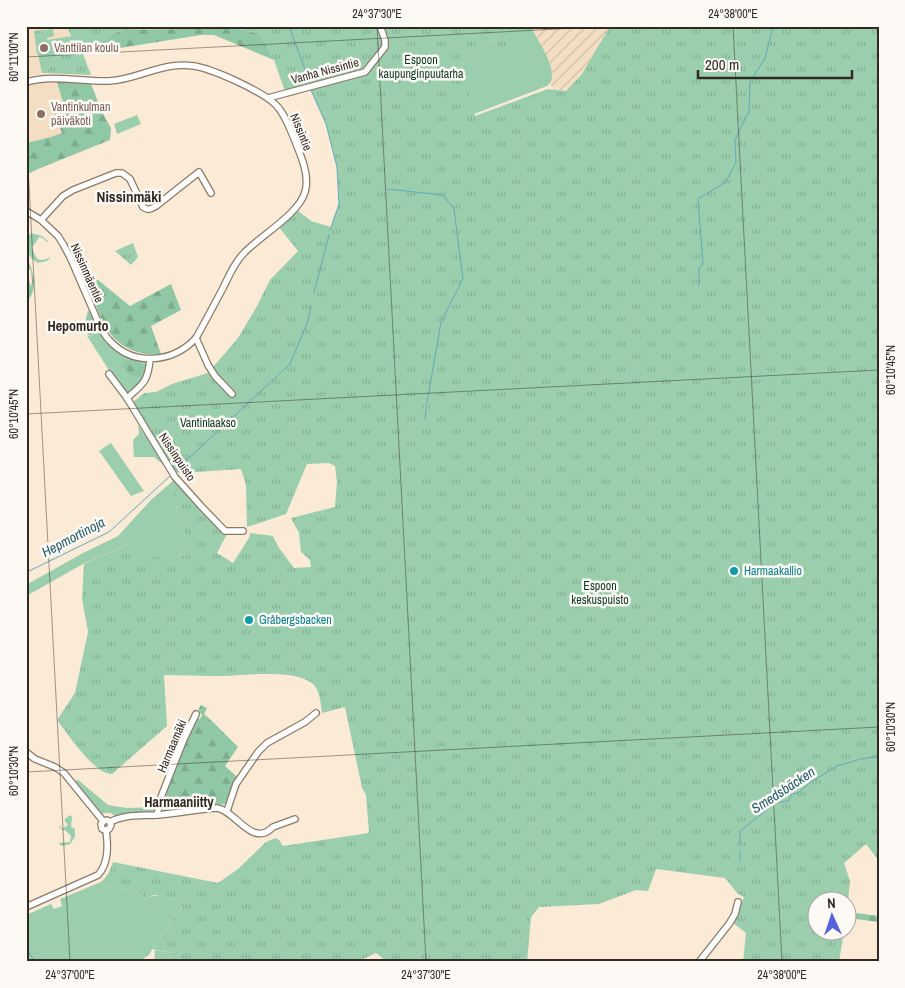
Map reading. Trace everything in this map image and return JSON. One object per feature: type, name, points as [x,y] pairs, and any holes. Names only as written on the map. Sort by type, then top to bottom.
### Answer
[{"type":"street","name":"Vanha Nissintie","points":[[268,98],[365,72],[385,47],[385,40],[380,26]]},
{"type":"street","name":"Nissintie","points":[[26,82],[39,79],[122,80],[171,66],[193,66],[217,72],[268,98],[282,112],[296,143],[306,175],[305,193],[296,209],[248,249],[236,262],[196,338],[190,345],[171,355],[150,359]]},
{"type":"street","points":[[41,220],[63,196],[72,190],[116,173],[122,173],[130,179],[143,208],[146,210],[156,206],[200,172],[211,193]]},
{"type":"street","name":"Nissinmäentie","points":[[26,211],[41,220],[58,236],[70,257],[103,333],[117,348],[127,353],[150,359]]},
{"type":"street","points":[[196,338],[215,376],[232,394]]},
{"type":"street","points":[[127,398],[145,382],[150,359]]},
{"type":"street","name":"Nissinpuisto","points":[[109,374],[127,398],[175,477],[225,530],[243,531]]},
{"type":"street","points":[[227,811],[236,784],[258,752],[267,743],[305,722],[316,713]]},
{"type":"street","name":"Harmaamäki","points":[[157,815],[161,797],[196,714]]},
{"type":"street","points":[[26,752],[35,759],[64,773],[103,821]]},
{"type":"street","points":[[103,821],[107,820],[110,822],[119,817],[126,816],[157,815],[222,808],[256,833],[262,833],[273,827],[295,820]]},
{"type":"street","points":[[103,821],[101,827],[106,830]]},
{"type":"street","points":[[106,830],[110,828],[110,822]]},
{"type":"street","points":[[26,907],[98,875],[103,870],[105,864],[106,830]]},
{"type":"street","points":[[699,962],[729,924],[735,914],[738,902]]},
{"type":"shaded area","name":"Vanttilan koulu","points":[[26,26],[67,26],[71,36],[46,73],[26,77]]},
{"type":"shaded area","points":[[530,26],[610,26],[582,74],[566,91],[553,89],[550,84],[553,76],[549,60]]},
{"type":"shaded area","name":"Vantinkulman päiväkoti","points":[[41,82],[57,82],[63,102],[53,107],[62,133],[26,143],[26,86]]},
{"type":"green space","points":[[67,26],[213,26],[125,30],[112,34],[83,54],[91,75],[46,73],[71,36]]},
{"type":"green space","points":[[213,26],[231,27],[260,34],[274,60],[214,35],[201,35],[83,54],[112,34],[125,30]]},
{"type":"green space","name":"Espoon keskuspuisto","points":[[224,26],[504,26],[514,47],[502,52],[495,41],[484,45],[471,60],[462,64],[475,116],[548,89],[566,91],[582,74],[610,26],[879,26],[879,861],[866,844],[844,863],[850,881],[849,890],[808,890],[808,940],[843,940],[839,962],[743,962],[746,933],[733,923],[744,897],[738,894],[725,878],[656,869],[648,891],[636,890],[599,904],[539,907],[531,917],[527,962],[387,962],[376,953],[357,962],[170,962],[172,953],[152,949],[182,908],[176,900],[155,895],[142,901],[143,894],[103,885],[101,882],[113,862],[218,883],[238,869],[266,842],[276,838],[283,846],[369,833],[366,795],[362,788],[345,707],[322,713],[317,690],[313,684],[304,679],[279,674],[225,676],[164,675],[167,726],[112,774],[98,768],[90,761],[57,720],[75,693],[88,632],[82,599],[84,564],[131,543],[143,558],[188,555],[188,546],[174,500],[174,480],[227,534],[217,553],[233,563],[249,538],[250,533],[273,536],[279,548],[294,568],[311,567],[310,560],[301,552],[299,533],[291,518],[335,507],[337,482],[335,466],[329,463],[307,464],[286,514],[247,527],[246,485],[241,469],[175,472],[132,403],[144,393],[156,392],[172,384],[208,373],[238,338],[270,280],[298,251],[278,226],[297,210],[311,221],[331,227],[339,204],[337,167],[326,124],[311,90],[287,97],[274,60],[260,34]]},
{"type":"green space","points":[[504,26],[530,26],[547,57],[552,74],[551,81],[547,86],[474,114],[462,64],[471,60],[484,45],[495,41],[502,52],[513,46]]},
{"type":"green space","points":[[53,29],[54,36],[47,38],[49,53],[37,54],[34,31]]},
{"type":"green space","points":[[71,36],[46,73],[42,73],[38,54],[49,52],[47,40]]},
{"type":"green space","points":[[57,82],[91,84],[111,128],[110,140],[26,175],[26,143],[62,133],[52,107],[63,102]]},
{"type":"green space","points":[[137,115],[141,124],[117,134],[114,124]]},
{"type":"green space","points":[[31,233],[42,236],[48,241],[39,237],[32,247],[38,259],[43,260],[51,257],[47,261],[38,263],[29,254],[26,241]]},
{"type":"green space","points":[[133,243],[138,257],[131,265],[115,251]]},
{"type":"green space","points":[[26,256],[33,274],[34,280],[33,292],[30,298],[26,295],[26,272],[31,287],[31,270],[26,268]]},
{"type":"green space","points":[[82,265],[130,306],[171,284],[181,310],[151,326],[161,354],[146,354],[132,350],[114,338],[101,318],[79,267]]},
{"type":"green space","points":[[90,310],[107,341],[143,360],[146,364],[147,370],[144,377],[132,392],[123,392],[87,336],[93,335],[95,325],[88,311]]},
{"type":"green space","points":[[88,311],[96,325],[93,335],[88,335],[84,327]]},
{"type":"green space","points":[[128,359],[142,364],[145,368],[141,376],[133,377],[121,365]]},
{"type":"green space","points":[[138,425],[166,467],[154,457],[134,457],[133,440],[139,434]]},
{"type":"green space","points":[[111,443],[144,491],[131,496],[99,451]]},
{"type":"green space","points":[[174,480],[174,500],[188,546],[188,555],[143,559],[131,543],[83,564],[28,595],[26,585],[118,536],[151,500]]},
{"type":"green space","points":[[201,705],[207,708],[204,714],[238,747],[225,766],[237,777],[225,804],[162,810],[161,804],[194,721],[197,718],[200,719],[202,715],[198,710]]},
{"type":"green space","points":[[77,779],[108,805],[127,808],[156,807],[156,809],[152,812],[127,813],[115,817],[109,813],[102,814],[76,782]]},
{"type":"green space","points":[[70,815],[72,817],[71,827],[75,829],[75,837],[70,844],[62,846],[58,843],[70,842],[71,836],[59,827],[62,829],[68,825],[64,820]]},
{"type":"green space","points":[[101,882],[103,885],[143,894],[142,899],[157,896],[176,900],[182,908],[156,942],[149,955],[139,962],[26,962],[26,915],[51,904],[54,909],[62,906],[60,899]]},
{"type":"green space","points":[[858,913],[879,916],[879,922],[858,919]]},
{"type":"green space","points":[[155,950],[172,953],[170,962],[154,962]]},
{"type":"waterway","name":"Hepmortinoja","points":[[289,26],[308,78]]},
{"type":"waterway","points":[[699,285],[699,268],[703,264],[698,199],[726,182],[736,162],[735,140],[749,111],[750,82],[765,58],[773,26]]},
{"type":"waterway","name":"Hepmortinoja","points":[[311,90],[326,124],[337,167],[339,204],[330,230]]},
{"type":"waterway","points":[[387,189],[443,195],[454,209],[463,279],[441,322],[427,403]]},
{"type":"waterway","name":"Hepmortinoja","points":[[314,293],[329,235]]},
{"type":"waterway","name":"Hepmortinoja","points":[[176,470],[290,364],[308,321],[311,306]]},
{"type":"waterway","points":[[425,419],[426,410]]},
{"type":"waterway","name":"Hepmortinoja","points":[[27,572],[109,532],[170,476]]},
{"type":"waterway","name":"Smedsbäcken","points":[[740,844],[740,831],[775,803],[788,801],[792,794],[798,793],[811,782],[837,766],[879,756]]},
{"type":"waterway","name":"Smedsbäcken","points":[[740,851],[740,861]]},
{"type":"waterway","points":[[26,948],[35,962]]},
{"type":"place","name":"Vanttilan koulu","points":[[44,48]]},
{"type":"place","name":"Vantinkulman päiväkoti","points":[[41,114]]},
{"type":"place","name":"Harmaakallio","points":[[734,571]]},
{"type":"place","name":"Gråbergsbacken","points":[[249,620]]},
{"type":"district","name":"Nissinmäki","points":[[129,197]]},
{"type":"district","name":"Hepomurto","points":[[78,326]]},
{"type":"district","name":"Harmaaniitty","points":[[179,802]]},
{"type":"park label","name":"Espoon kaupunginpuutarha","points":[[421,67]]},
{"type":"park label","name":"Vantinlaakso","points":[[208,423]]}]
